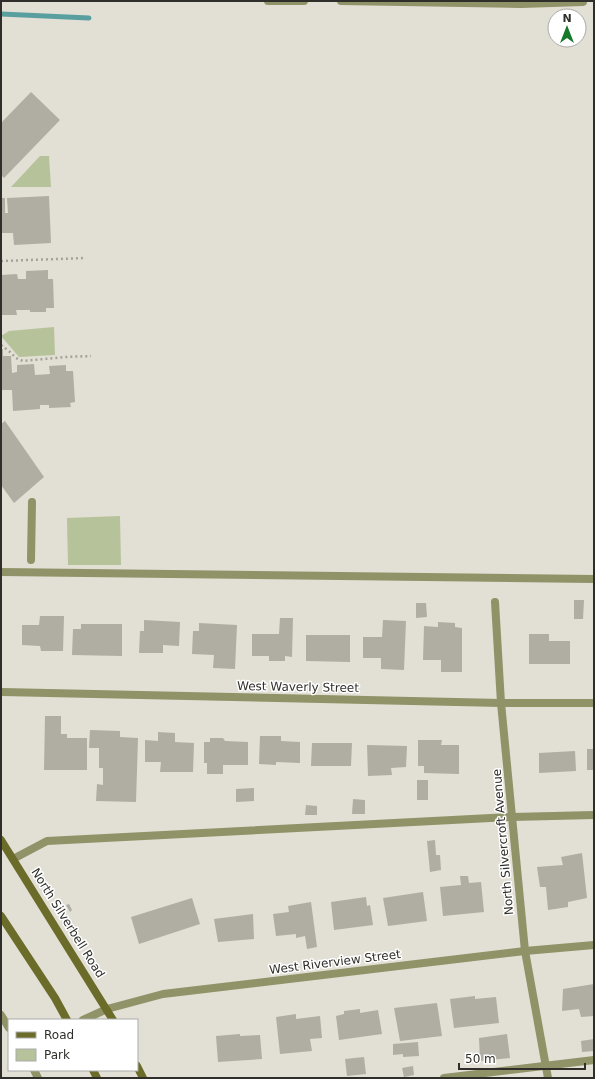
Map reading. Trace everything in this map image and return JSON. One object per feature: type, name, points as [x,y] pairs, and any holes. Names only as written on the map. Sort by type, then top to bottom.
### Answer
[{"type":"main road","name":"North Silverbell Road","points":[[1,840],[112,1019]]},
{"type":"main road","points":[[1,916],[55,998],[66,1019]]},
{"type":"main road","points":[[138,1068],[143,1078]]},
{"type":"street","points":[[268,1],[304,1]]},
{"type":"street","points":[[341,1],[521,4],[583,2]]},
{"type":"street","points":[[32,502],[32,560]]},
{"type":"street","points":[[1,572],[594,579]]},
{"type":"street","name":"North Silvercroft Avenue","points":[[495,602],[501,703],[525,951],[548,1078]]},
{"type":"street","name":"West Waverly Street","points":[[2,692],[501,703],[594,703]]},
{"type":"street","points":[[13,859],[47,841],[512,817],[594,815]]},
{"type":"street","name":"West Riverview Street","points":[[85,1019],[107,1009],[163,994],[594,944]]},
{"type":"street","points":[[1,1015],[8,1026]]},
{"type":"street","points":[[444,1078],[594,1060]]},
{"type":"path","points":[[1,261],[86,258]]},
{"type":"path","points":[[1,345],[16,358],[23,361],[91,356]]},
{"type":"green space","points":[[40,156],[49,156],[51,187],[11,187]]},
{"type":"green space","points":[[54,327],[55,355],[19,357],[1,336],[9,331]]},
{"type":"green space","points":[[120,516],[121,565],[68,565],[67,518]]},
{"type":"building","points":[[31,92],[60,120],[4,178],[1,175],[1,123]]},
{"type":"building","points":[[49,196],[51,243],[14,245],[13,233],[1,233],[1,198],[5,198],[5,213],[8,213],[7,198]]},
{"type":"building","points":[[48,270],[48,279],[53,279],[54,308],[46,308],[46,312],[16,310],[17,315],[1,315],[1,275],[17,274],[18,279],[26,279],[26,271]]},
{"type":"building","points":[[1,349],[3,349],[3,356],[11,356],[12,373],[17,372],[17,365],[34,364],[35,375],[50,374],[49,366],[66,365],[66,371],[73,371],[75,402],[70,403],[71,407],[49,408],[49,405],[40,405],[40,409],[13,411],[12,390],[1,390]]},
{"type":"building","points":[[5,421],[44,477],[14,503],[1,485],[1,424]]},
{"type":"building","points":[[574,600],[584,600],[583,619],[574,619]]},
{"type":"building","points":[[416,603],[426,603],[427,617],[416,618]]},
{"type":"building","points":[[40,616],[64,616],[63,651],[41,651],[40,646],[22,645],[22,625],[39,625]]},
{"type":"building","points":[[280,618],[293,618],[292,657],[285,656],[285,661],[269,661],[269,656],[252,656],[252,634],[279,634]]},
{"type":"building","points":[[144,620],[180,622],[179,646],[163,645],[163,653],[139,653],[140,631],[144,631]]},
{"type":"building","points":[[383,620],[406,621],[404,670],[381,669],[381,658],[363,658],[363,637],[382,637]]},
{"type":"building","points":[[438,622],[455,623],[455,627],[462,628],[462,672],[441,672],[441,660],[423,660],[424,626],[438,627]]},
{"type":"building","points":[[199,623],[237,625],[235,669],[213,668],[214,655],[192,654],[193,631],[199,631]]},
{"type":"building","points":[[81,624],[122,624],[122,656],[72,655],[73,629],[81,629]]},
{"type":"building","points":[[529,634],[549,634],[549,641],[570,641],[570,664],[529,664]]},
{"type":"building","points":[[306,635],[350,635],[350,662],[306,661]]},
{"type":"building","points":[[45,716],[61,716],[61,734],[67,734],[67,738],[87,738],[87,770],[44,770]]},
{"type":"building","points":[[90,730],[120,731],[120,737],[138,738],[136,802],[96,801],[97,784],[103,785],[103,768],[99,768],[99,748],[89,748]]},
{"type":"building","points":[[158,732],[175,733],[175,742],[194,743],[193,772],[160,772],[161,762],[145,762],[145,740],[158,741]]},
{"type":"building","points":[[260,736],[281,736],[281,741],[300,742],[300,763],[276,762],[276,765],[259,764]]},
{"type":"building","points":[[210,738],[223,738],[225,741],[248,742],[248,765],[223,765],[223,774],[207,774],[207,763],[204,763],[204,742],[210,742]]},
{"type":"building","points":[[418,740],[442,740],[441,745],[459,745],[459,774],[424,773],[424,766],[418,766]]},
{"type":"building","points":[[312,743],[352,743],[351,766],[311,766]]},
{"type":"building","points":[[367,745],[407,746],[406,767],[391,768],[392,775],[368,776]]},
{"type":"building","points":[[587,749],[594,749],[594,770],[587,770]]},
{"type":"building","points":[[575,751],[576,771],[539,773],[539,753]]},
{"type":"building","points":[[417,780],[428,780],[428,800],[417,800]]},
{"type":"building","points":[[254,788],[254,801],[236,802],[236,789]]},
{"type":"building","points":[[353,799],[365,800],[365,814],[352,814]]},
{"type":"building","points":[[306,805],[317,806],[317,815],[305,815]]},
{"type":"building","points":[[435,840],[436,855],[440,855],[441,870],[430,872],[427,841]]},
{"type":"building","points":[[582,853],[587,898],[568,902],[568,907],[548,910],[546,887],[540,887],[537,867],[563,865],[561,857]]},
{"type":"building","points":[[460,876],[468,876],[469,883],[481,882],[484,912],[443,916],[440,887],[461,885]]},
{"type":"building","points":[[423,892],[427,921],[388,926],[383,898]]},
{"type":"building","points":[[366,897],[367,906],[370,905],[373,925],[334,930],[331,902]]},
{"type":"building","points":[[192,898],[200,924],[139,944],[131,917]]},
{"type":"building","points":[[311,902],[317,947],[307,949],[305,936],[296,938],[296,934],[276,936],[273,914],[289,912],[288,906]]},
{"type":"building","points":[[69,904],[72,910],[70,912],[66,905]]},
{"type":"building","points":[[253,914],[254,939],[218,942],[214,919]]},
{"type":"building","points":[[594,984],[594,1016],[581,1017],[579,1009],[562,1011],[563,989]]},
{"type":"building","points":[[475,996],[475,999],[496,997],[499,1023],[454,1028],[450,999]]},
{"type":"building","points":[[437,1003],[442,1036],[400,1041],[394,1008]]},
{"type":"building","points":[[360,1009],[360,1013],[378,1010],[382,1034],[339,1040],[336,1016],[344,1014],[344,1011]]},
{"type":"building","points":[[296,1014],[296,1019],[320,1016],[322,1038],[310,1039],[312,1051],[280,1054],[276,1017]]},
{"type":"building","points":[[240,1034],[240,1036],[260,1035],[262,1059],[218,1062],[216,1036]]},
{"type":"building","points":[[507,1034],[510,1058],[480,1061],[479,1038]]},
{"type":"building","points":[[594,1039],[594,1051],[582,1052],[581,1041]]},
{"type":"building","points":[[418,1042],[419,1056],[403,1057],[403,1054],[393,1055],[393,1044]]},
{"type":"building","points":[[364,1057],[366,1074],[347,1076],[345,1059]]},
{"type":"building","points":[[413,1066],[414,1075],[404,1077],[402,1068]]},
{"type":"waterway","points":[[1,14],[89,18]]}]
